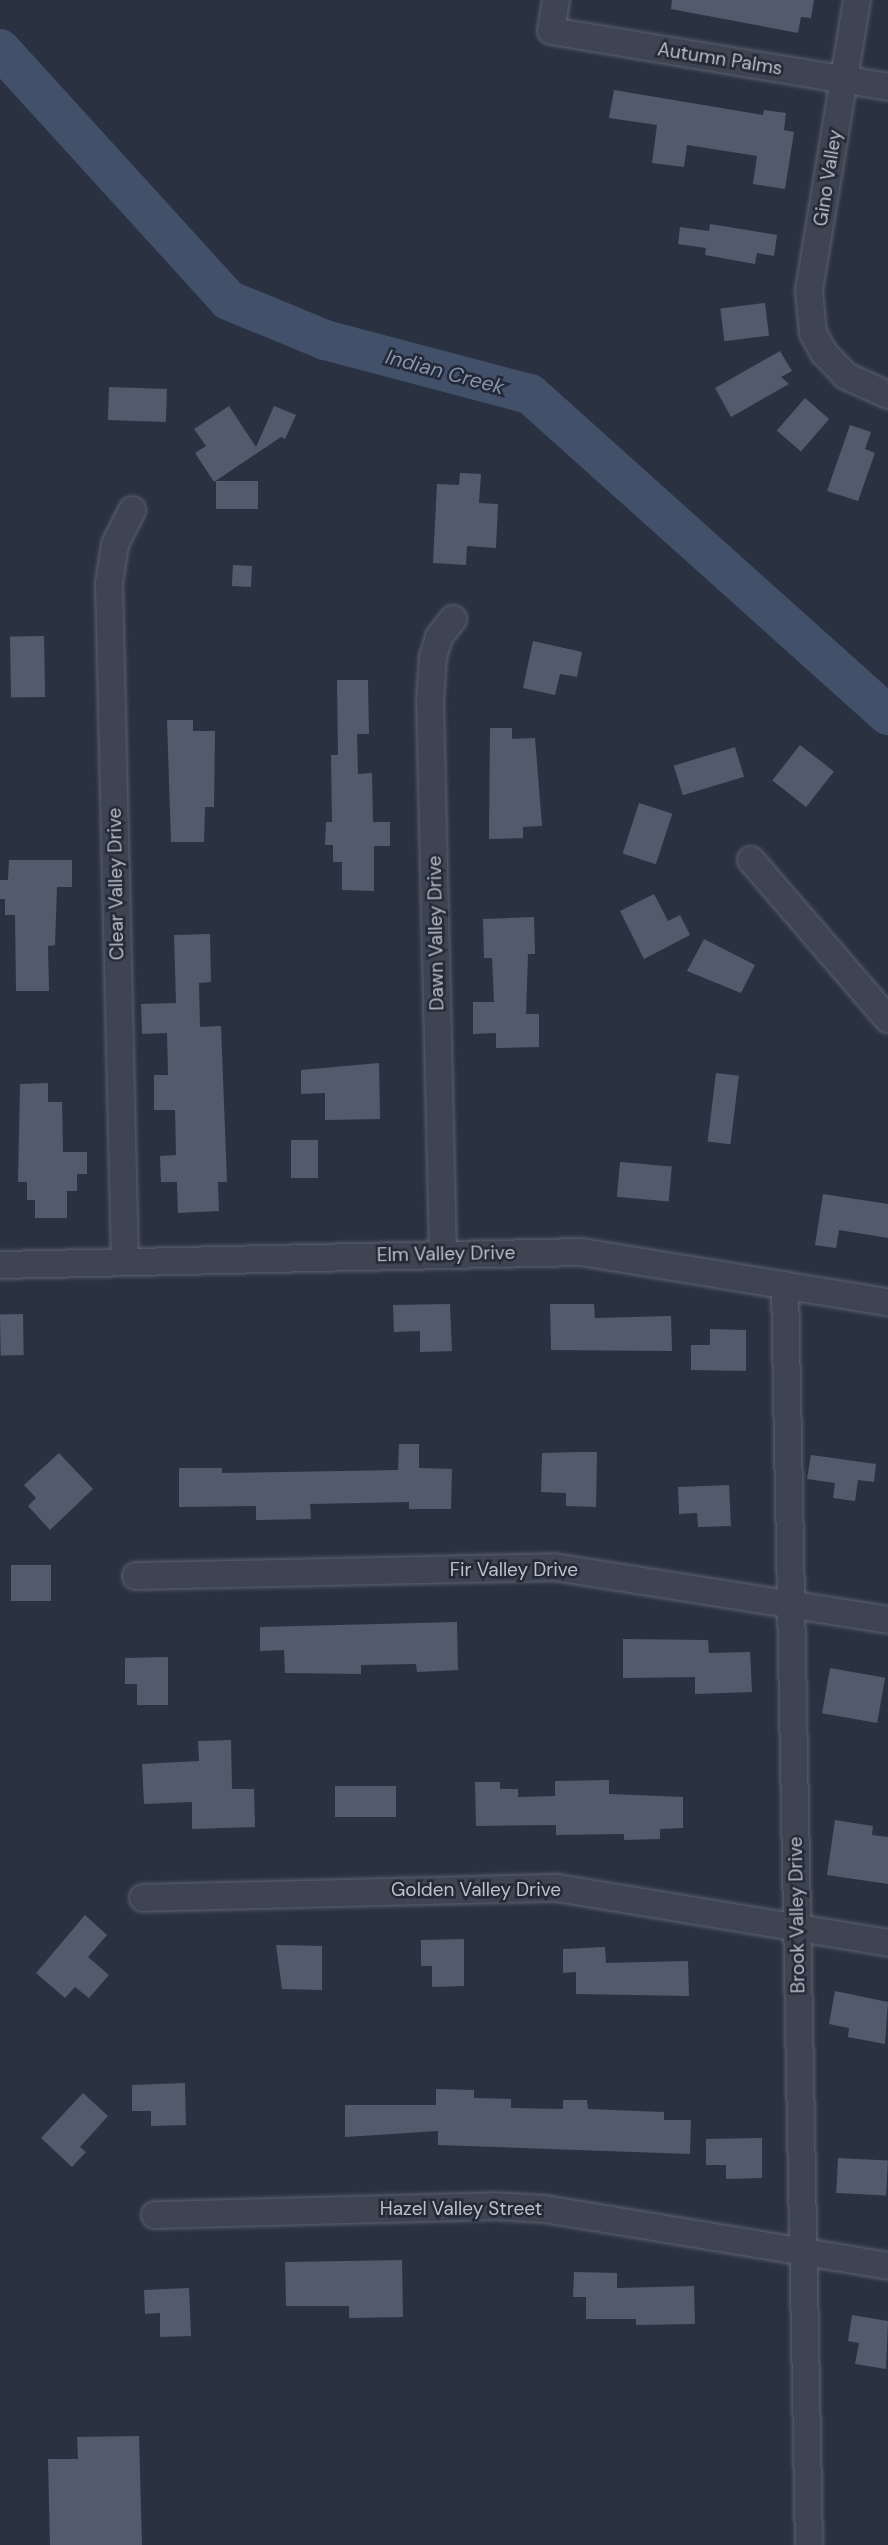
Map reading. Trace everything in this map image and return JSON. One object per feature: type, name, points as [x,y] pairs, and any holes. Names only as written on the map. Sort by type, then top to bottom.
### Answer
[{"type":"street","name":"Autumn Palms","points":[[556,0],[551,31],[888,87]]},
{"type":"street","name":"Gino Valley","points":[[857,0],[809,291],[813,333],[824,353],[846,376],[888,396]]},
{"type":"street","name":"Clear Valley Drive","points":[[125,1262],[109,583],[115,544],[132,510]]},
{"type":"street","name":"Dawn Valley Drive","points":[[443,1253],[430,700],[433,657],[439,637],[453,619]]},
{"type":"street","points":[[751,860],[888,1019]]},
{"type":"street","name":"Elm Valley Drive","points":[[0,1265],[443,1253],[604,1254],[888,1302]]},
{"type":"street","name":"Brook Valley Drive","points":[[785,1285],[809,2545]]},
{"type":"street","name":"Fir Valley Drive","points":[[136,1576],[554,1567],[888,1620]]},
{"type":"street","name":"Golden Valley Drive","points":[[144,1898],[557,1888],[888,1943]]},
{"type":"street","name":"Hazel Valley Street","points":[[155,2215],[519,2207],[888,2266]]},
{"type":"building","points":[[672,0],[814,0],[811,18],[801,17],[798,33],[671,9]]},
{"type":"building","points":[[614,90],[763,115],[764,110],[786,113],[784,130],[794,132],[785,189],[753,184],[757,156],[687,145],[684,167],[652,163],[657,125],[609,118]]},
{"type":"building","points":[[710,224],[777,235],[774,256],[757,253],[755,264],[705,255],[706,248],[678,244],[680,227],[709,231]]},
{"type":"building","points":[[765,303],[769,336],[724,341],[720,308]]},
{"type":"building","points":[[780,351],[792,371],[781,377],[789,384],[731,417],[715,388]]},
{"type":"building","points":[[109,387],[167,389],[166,422],[108,420]]},
{"type":"building","points":[[805,398],[829,419],[801,451],[777,430]]},
{"type":"building","points":[[229,406],[256,447],[274,406],[296,415],[285,439],[281,437],[214,482],[195,453],[206,446],[194,429]]},
{"type":"building","points":[[850,425],[871,432],[865,449],[875,453],[858,501],[827,491]]},
{"type":"building","points":[[460,473],[481,474],[479,503],[498,504],[496,548],[467,546],[466,565],[433,563],[437,484],[459,485]]},
{"type":"building","points":[[216,481],[258,481],[258,509],[216,509]]},
{"type":"building","points":[[233,565],[252,566],[251,587],[232,586]]},
{"type":"building","points":[[44,636],[45,697],[11,698],[10,637]]},
{"type":"building","points":[[533,641],[582,652],[577,677],[560,674],[555,695],[523,688]]},
{"type":"building","points":[[337,680],[368,680],[369,734],[357,734],[358,774],[372,773],[373,822],[390,822],[390,846],[374,846],[374,891],[342,890],[342,862],[333,862],[333,845],[325,845],[326,822],[332,822],[331,755],[338,755]]},
{"type":"building","points":[[167,720],[193,720],[193,731],[215,731],[214,807],[205,807],[204,842],[171,842]]},
{"type":"building","points":[[490,728],[512,728],[512,739],[535,738],[542,826],[523,827],[523,838],[489,839]]},
{"type":"building","points":[[800,745],[834,771],[806,807],[772,780]]},
{"type":"building","points":[[735,747],[744,777],[683,795],[674,766]]},
{"type":"building","points":[[639,803],[672,814],[656,864],[623,853]]},
{"type":"building","points":[[9,860],[72,860],[72,887],[57,887],[55,945],[48,946],[49,991],[16,991],[15,915],[5,915],[5,899],[0,899],[0,880],[8,880]]},
{"type":"building","points":[[654,894],[668,921],[680,915],[690,935],[644,959],[620,911]]},
{"type":"building","points":[[534,917],[535,954],[528,954],[526,1014],[539,1014],[539,1047],[496,1048],[496,1033],[473,1034],[473,1002],[494,1002],[492,958],[484,958],[483,919]]},
{"type":"building","points":[[210,934],[211,982],[199,983],[200,1027],[221,1026],[227,1182],[218,1182],[219,1211],[178,1213],[177,1182],[161,1182],[160,1156],[176,1155],[175,1110],[154,1110],[154,1075],[168,1075],[167,1033],[142,1034],[141,1004],[176,1003],[174,935]]},
{"type":"building","points":[[704,939],[755,965],[741,993],[687,971]]},
{"type":"building","points":[[379,1063],[380,1119],[325,1120],[325,1093],[301,1094],[301,1070]]},
{"type":"building","points":[[716,1073],[739,1076],[730,1144],[708,1141]]},
{"type":"building","points":[[48,1083],[48,1102],[62,1102],[63,1152],[87,1152],[87,1174],[77,1174],[77,1191],[67,1191],[67,1218],[35,1218],[35,1200],[27,1200],[27,1182],[18,1182],[20,1084]]},
{"type":"building","points":[[291,1140],[318,1140],[318,1178],[291,1178]]},
{"type":"building","points":[[620,1162],[672,1167],[669,1201],[617,1197]]},
{"type":"building","points":[[823,1194],[888,1204],[888,1238],[839,1230],[836,1248],[815,1245]]},
{"type":"building","points":[[450,1304],[452,1351],[420,1352],[420,1331],[394,1332],[393,1305]]},
{"type":"building","points":[[550,1304],[594,1304],[595,1318],[671,1316],[672,1351],[551,1350]]},
{"type":"building","points":[[0,1314],[23,1314],[24,1355],[1,1355]]},
{"type":"building","points":[[710,1329],[746,1330],[746,1371],[691,1370],[691,1345],[710,1345]]},
{"type":"building","points":[[399,1444],[419,1444],[419,1468],[452,1469],[451,1509],[409,1509],[409,1502],[310,1504],[311,1519],[256,1520],[256,1506],[179,1507],[179,1468],[222,1468],[222,1473],[398,1470]]},
{"type":"building","points":[[597,1452],[596,1507],[566,1506],[566,1493],[541,1492],[542,1453]]},
{"type":"building","points":[[59,1453],[93,1489],[50,1530],[28,1506],[36,1498],[24,1485]]},
{"type":"building","points":[[811,1455],[876,1464],[874,1482],[858,1480],[855,1501],[833,1498],[835,1483],[807,1479]]},
{"type":"building","points":[[729,1485],[731,1526],[698,1527],[697,1513],[679,1514],[678,1487]]},
{"type":"building","points":[[11,1565],[51,1565],[51,1601],[11,1601]]},
{"type":"building","points":[[457,1622],[458,1670],[417,1672],[416,1664],[361,1665],[361,1674],[285,1673],[284,1650],[260,1651],[260,1627]]},
{"type":"building","points":[[623,1639],[708,1640],[709,1653],[750,1652],[752,1692],[695,1694],[695,1677],[623,1678]]},
{"type":"building","points":[[168,1657],[168,1705],[137,1705],[137,1684],[125,1684],[125,1658]]},
{"type":"building","points":[[830,1668],[885,1678],[877,1723],[822,1713]]},
{"type":"building","points":[[231,1740],[232,1789],[254,1789],[255,1827],[192,1829],[192,1802],[144,1804],[142,1764],[199,1761],[198,1741]]},
{"type":"building","points":[[609,1780],[609,1794],[683,1797],[683,1828],[660,1829],[660,1839],[624,1840],[624,1834],[556,1835],[556,1825],[476,1826],[475,1782],[500,1782],[500,1789],[518,1789],[518,1797],[555,1796],[555,1781]]},
{"type":"building","points":[[335,1786],[396,1786],[396,1817],[335,1817]]},
{"type":"building","points":[[835,1820],[873,1826],[872,1835],[888,1837],[888,1884],[827,1875]]},
{"type":"building","points":[[85,1915],[107,1935],[88,1957],[109,1975],[89,1998],[75,1987],[65,1998],[36,1973]]},
{"type":"building","points":[[464,1939],[464,1986],[432,1987],[432,1966],[421,1966],[421,1940]]},
{"type":"building","points":[[276,1945],[322,1946],[322,1990],[282,1989]]},
{"type":"building","points":[[605,1947],[606,1963],[688,1961],[689,1996],[576,1994],[576,1972],[563,1973],[563,1949]]},
{"type":"building","points":[[835,1991],[888,2002],[885,2044],[848,2037],[849,2028],[829,2024]]},
{"type":"building","points":[[185,2083],[186,2125],[151,2126],[151,2111],[132,2111],[132,2085]]},
{"type":"building","points":[[436,2089],[474,2090],[474,2098],[511,2099],[511,2108],[563,2109],[563,2100],[587,2100],[588,2109],[664,2112],[664,2120],[691,2120],[690,2154],[438,2145],[438,2131],[345,2137],[345,2105],[436,2105]]},
{"type":"building","points":[[83,2093],[108,2116],[80,2147],[86,2152],[72,2167],[41,2138]]},
{"type":"building","points":[[762,2138],[762,2178],[726,2179],[726,2165],[706,2165],[706,2139]]},
{"type":"building","points":[[838,2158],[888,2161],[886,2196],[836,2193]]},
{"type":"building","points":[[402,2260],[403,2317],[349,2318],[349,2306],[286,2306],[285,2262]]},
{"type":"building","points":[[574,2272],[617,2273],[617,2288],[694,2286],[695,2324],[636,2325],[636,2319],[586,2319],[586,2297],[573,2297]]},
{"type":"building","points":[[189,2288],[191,2336],[160,2337],[160,2313],[145,2314],[144,2290]]},
{"type":"building","points":[[852,2315],[888,2321],[886,2369],[855,2364],[859,2343],[848,2341]]},
{"type":"building","points":[[139,2436],[142,2545],[50,2545],[48,2459],[78,2459],[77,2437]]},
{"type":"waterway","name":"Indian Creek","points":[[0,49],[228,300],[325,340],[530,394],[888,715]]}]
